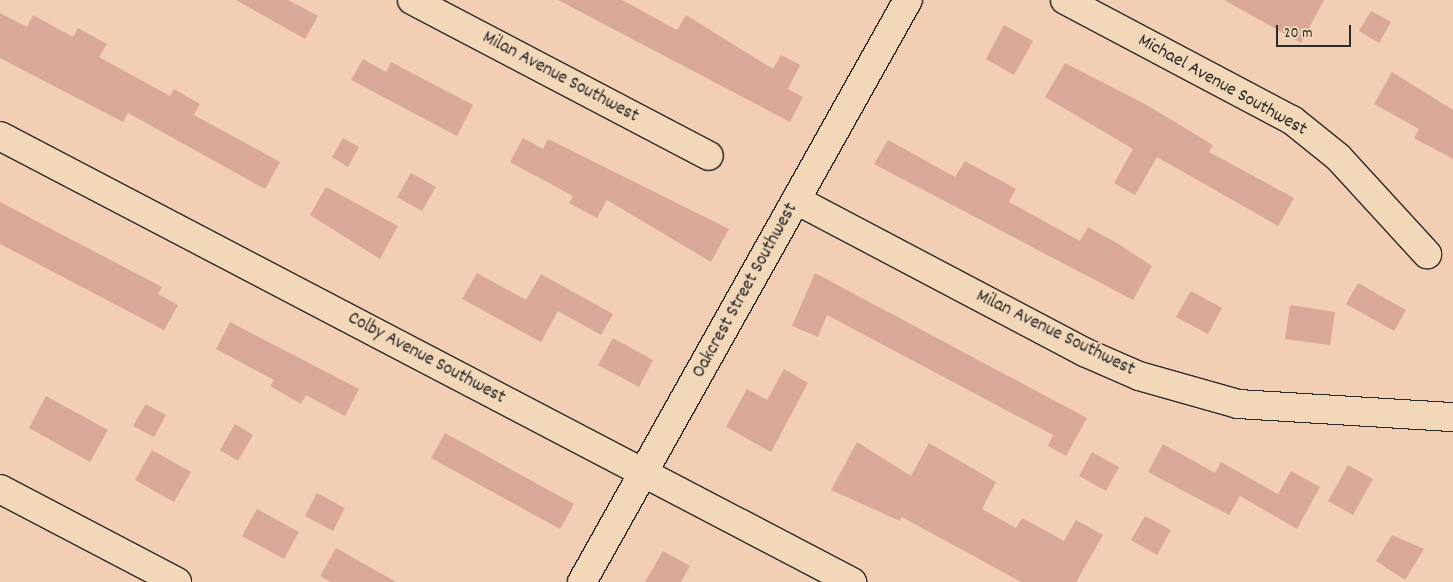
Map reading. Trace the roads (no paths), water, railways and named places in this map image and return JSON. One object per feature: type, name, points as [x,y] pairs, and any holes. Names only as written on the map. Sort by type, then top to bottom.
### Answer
[{"type":"street","name":"Milan Avenue Southwest","points":[[412,0],[709,156]]},
{"type":"street","name":"Oakcrest Street Southwest","points":[[582,582],[645,474],[908,0]]},
{"type":"street","name":"Michael Avenue Southwest","points":[[1066,0],[1292,120],[1338,157],[1427,254]]},
{"type":"street","name":"Colby Avenue Southwest","points":[[0,136],[852,582]]},
{"type":"street","name":"Milan Avenue Southwest","points":[[796,200],[1084,352],[1140,376],[1238,404],[1453,417]]},
{"type":"street","points":[[0,489],[177,582]]}]
